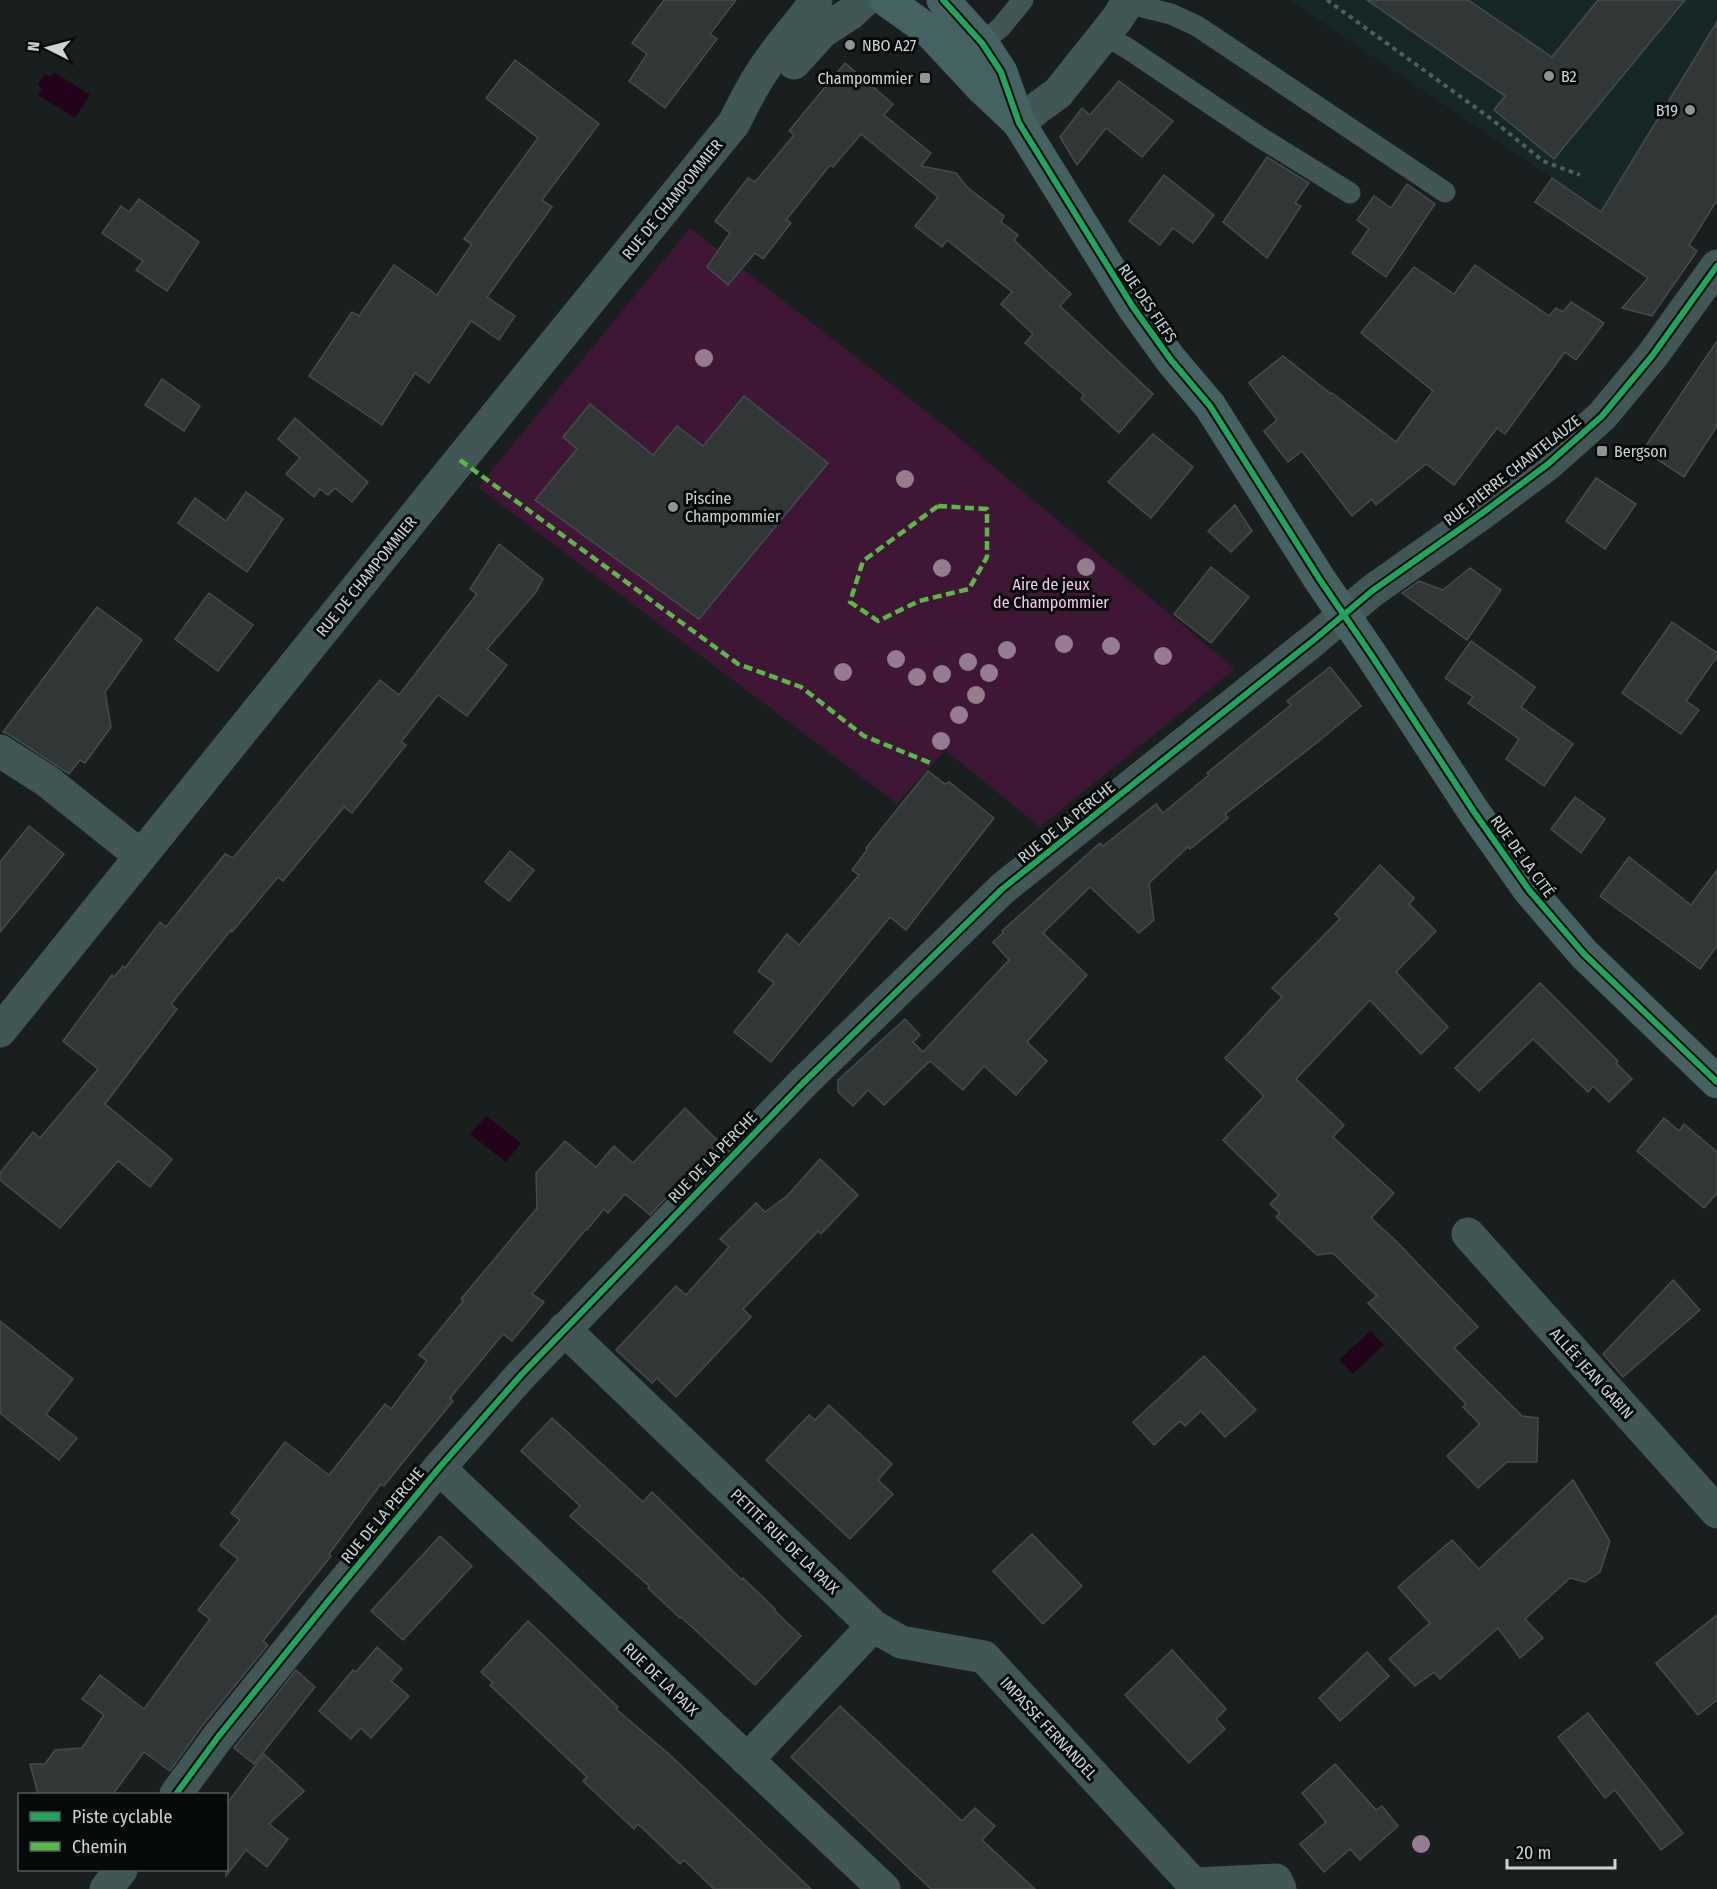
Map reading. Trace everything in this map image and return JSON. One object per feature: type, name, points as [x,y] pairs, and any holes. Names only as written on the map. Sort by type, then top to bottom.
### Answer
[{"type":"street","name":"RUE DE CHAMPOMMIER","points":[[0,1031],[734,123],[771,58],[806,17],[816,0]]},
{"type":"street","name":"RUE DE CHAMPOMMIER","points":[[734,123],[779,84],[823,31],[851,13],[865,0]]},
{"type":"street","name":"RUE DES FIEFS","points":[[886,0],[928,30],[982,88],[1019,123]]},
{"type":"street","name":"RUE DES FIEFS","points":[[943,0],[982,43],[1001,72],[1019,123],[1133,307],[1171,360],[1210,406],[1344,614]]},
{"type":"street","points":[[1019,123],[1058,93],[1128,2]]},
{"type":"street","name":"RUE PIERRE CHANTELAUZE","points":[[1344,614],[1372,591],[1548,464],[1602,416],[1652,356],[1717,266]]},
{"type":"street","name":"RUE DE LA CITÉ","points":[[1344,614],[1474,812],[1529,890],[1584,954],[1717,1082]]},
{"type":"street","name":"RUE DE LA PERCHE","points":[[177,1793],[225,1728],[439,1468],[564,1329],[803,1083],[1002,889],[1344,614]]},
{"type":"street","points":[[0,751],[47,781],[141,856]]},
{"type":"street","name":"ALLÉE JEAN GABIN","points":[[1468,1234],[1717,1512]]},
{"type":"street","name":"PETITE RUE DE LA PAIX","points":[[564,1329],[873,1626]]},
{"type":"street","name":"RUE DE LA PAIX","points":[[439,1468],[884,1889]]},
{"type":"street","points":[[747,1760],[873,1626]]},
{"type":"street","name":"IMPASSE FERNANDEL","points":[[873,1626],[901,1642],[984,1657],[1196,1887],[1276,1880],[1280,1889]]},
{"type":"street","points":[[106,1889],[120,1871]]},
{"type":"lane","points":[[982,43],[1001,27],[1023,0]]},
{"type":"lane","points":[[1128,2],[1171,14],[1197,26],[1445,192]]},
{"type":"lane","points":[[1104,35],[1350,193]]},
{"type":"path","points":[[1326,0],[1490,118],[1543,161],[1580,175]]},
{"type":"shaded area","points":[[1289,0],[1717,0],[1717,200],[1678,263]]},
{"type":"shaded area","points":[[54,72],[90,95],[75,118],[38,95],[42,91],[38,83],[44,75],[51,76]]},
{"type":"shaded area","points":[[486,1116],[521,1143],[506,1162],[470,1134]]},
{"type":"shaded area","points":[[1370,1331],[1384,1345],[1353,1374],[1339,1360]]},
{"type":"green space","name":"Aire de jeux de Champommier","points":[[690,228],[945,426],[1235,669],[1040,827],[945,750],[897,804],[478,487]]},
{"type":"building","points":[[664,0],[736,0],[710,34],[717,39],[665,108],[629,81],[647,54],[632,43]]},
{"type":"building","name":"B2","points":[[1367,0],[1468,0],[1552,57],[1598,0],[1685,0],[1554,159],[1494,110],[1505,96]]},
{"type":"building","name":"B19","points":[[1717,22],[1717,200],[1689,245],[1697,251],[1652,316],[1622,308],[1648,278],[1535,202],[1552,178],[1601,212]]},
{"type":"building","points":[[515,60],[599,124],[542,200],[552,207],[487,297],[515,316],[499,340],[471,321],[429,383],[415,373],[382,425],[309,376],[352,312],[359,316],[394,265],[437,295],[472,244],[464,239],[538,138],[486,98]]},
{"type":"building","points":[[845,63],[893,104],[884,115],[931,153],[921,166],[956,173],[967,187],[1004,216],[1001,222],[1018,235],[1014,240],[1071,294],[1060,306],[1153,394],[1119,433],[1081,399],[1084,395],[1025,343],[1033,334],[1001,304],[1012,292],[947,240],[942,247],[915,226],[938,197],[861,134],[833,167],[830,165],[786,220],[791,223],[763,259],[755,253],[728,285],[707,267],[730,233],[715,221],[748,178],[755,182],[794,135],[789,131]]},
{"type":"building","points":[[1119,81],[1173,121],[1142,157],[1106,128],[1077,165],[1060,137],[1082,108],[1090,115]]},
{"type":"building","points":[[1267,157],[1309,183],[1295,203],[1301,206],[1267,258],[1223,222]]},
{"type":"building","points":[[1164,175],[1214,215],[1193,243],[1173,228],[1160,245],[1129,221]]},
{"type":"building","points":[[1407,184],[1435,204],[1386,277],[1352,253],[1369,229],[1357,220],[1374,196],[1391,208]]},
{"type":"building","points":[[139,199],[199,242],[167,291],[136,270],[143,261],[102,233],[121,206],[129,212]]},
{"type":"building","points":[[1475,265],[1549,316],[1556,308],[1563,312],[1571,302],[1604,323],[1576,360],[1565,352],[1505,434],[1497,428],[1454,485],[1426,464],[1376,505],[1372,499],[1352,516],[1302,451],[1288,462],[1264,431],[1277,420],[1249,383],[1283,356],[1396,442],[1433,391],[1361,333],[1414,267],[1454,294]]},
{"type":"building","points":[[1717,341],[1717,426],[1684,477],[1643,450]]},
{"type":"building","points":[[162,379],[200,406],[184,431],[145,405]]},
{"type":"building","name":"Piscine Champommier","points":[[744,396],[828,463],[699,619],[535,500],[577,449],[563,437],[590,404],[653,455],[677,426],[703,446]]},
{"type":"building","points":[[295,418],[368,482],[352,502],[335,488],[328,495],[320,489],[314,497],[286,474],[300,458],[278,439]]},
{"type":"building","points":[[1153,434],[1193,467],[1151,518],[1108,482]]},
{"type":"building","points":[[1596,478],[1636,504],[1605,549],[1566,521]]},
{"type":"building","points":[[246,492],[283,519],[247,572],[178,523],[195,498],[226,521]]},
{"type":"building","points":[[1235,505],[1252,531],[1231,552],[1208,531]]},
{"type":"building","points":[[499,544],[543,579],[536,592],[487,649],[507,665],[467,716],[438,695],[401,742],[406,745],[352,813],[344,807],[283,881],[278,877],[232,932],[231,930],[171,1004],[177,1009],[105,1104],[172,1159],[150,1187],[118,1161],[60,1228],[0,1180],[0,1173],[33,1132],[40,1138],[98,1069],[63,1041],[112,975],[114,977],[123,966],[125,968],[160,922],[166,927],[225,854],[233,858],[380,680],[399,695],[477,594],[470,589]]},
{"type":"building","points":[[1211,567],[1249,597],[1211,643],[1174,614]]},
{"type":"building","points":[[1470,568],[1501,590],[1467,640],[1402,593],[1419,581],[1443,590]]},
{"type":"building","points":[[209,593],[253,625],[218,671],[175,639]]},
{"type":"building","points":[[97,607],[142,640],[105,692],[111,727],[85,763],[80,760],[69,774],[3,732]]},
{"type":"building","points":[[1672,622],[1717,653],[1717,657],[1686,701],[1699,710],[1681,734],[1622,693]]},
{"type":"building","points":[[1471,641],[1535,687],[1521,707],[1573,744],[1544,786],[1506,759],[1519,739],[1468,703],[1473,697],[1445,678]]},
{"type":"building","points":[[1330,667],[1361,706],[1225,814],[1228,818],[1190,849],[1188,847],[1149,883],[1154,920],[1139,933],[1090,887],[1043,933],[1087,975],[1027,1042],[1047,1061],[1016,1095],[984,1066],[963,1090],[930,1061],[884,1105],[868,1090],[853,1106],[838,1092],[838,1080],[905,1019],[920,1035],[913,1042],[923,1052],[1009,960],[993,942],[1003,933],[1002,931],[1100,843],[1103,846],[1156,804],[1163,813],[1209,775],[1207,773],[1291,705],[1287,701]]},
{"type":"building","points":[[928,771],[945,784],[949,782],[994,818],[906,930],[890,917],[771,1062],[734,1032],[774,983],[758,971],[787,934],[799,945],[859,875],[852,870],[867,850],[866,848]]},
{"type":"building","points":[[1575,797],[1605,819],[1581,853],[1551,829]]},
{"type":"building","points":[[29,826],[64,854],[0,932],[0,862]]},
{"type":"building","points":[[510,851],[534,870],[509,901],[485,882]]},
{"type":"building","points":[[1629,857],[1691,905],[1717,870],[1717,946],[1700,969],[1600,896]]},
{"type":"building","points":[[1380,865],[1414,898],[1409,904],[1436,931],[1396,972],[1448,1027],[1421,1054],[1370,1000],[1296,1079],[1344,1125],[1333,1137],[1394,1193],[1371,1218],[1478,1327],[1454,1348],[1522,1416],[1538,1418],[1537,1462],[1507,1462],[1478,1488],[1447,1456],[1480,1424],[1463,1407],[1466,1404],[1368,1303],[1377,1296],[1333,1253],[1317,1255],[1276,1217],[1280,1213],[1270,1204],[1279,1195],[1223,1140],[1264,1096],[1225,1058],[1282,997],[1272,988],[1340,919],[1335,914]]},
{"type":"building","points":[[1540,983],[1618,1061],[1616,1063],[1632,1079],[1609,1102],[1593,1086],[1588,1092],[1533,1039],[1479,1091],[1455,1068]]},
{"type":"building","points":[[685,1108],[719,1142],[650,1215],[625,1194],[608,1213],[604,1209],[586,1229],[532,1294],[544,1302],[512,1341],[503,1334],[450,1398],[453,1401],[384,1486],[381,1484],[329,1554],[331,1556],[263,1641],[268,1645],[203,1725],[170,1771],[144,1752],[114,1793],[38,1793],[30,1764],[45,1764],[55,1750],[82,1748],[104,1715],[82,1699],[100,1675],[144,1709],[210,1619],[198,1610],[238,1559],[220,1545],[240,1520],[231,1513],[285,1442],[329,1475],[385,1404],[391,1409],[427,1361],[419,1355],[464,1300],[461,1299],[537,1208],[536,1173],[565,1141],[596,1167],[614,1146],[633,1163]]},
{"type":"building","points":[[1664,1118],[1679,1131],[1684,1124],[1717,1152],[1717,1193],[1704,1208],[1637,1151]]},
{"type":"building","points":[[820,1159],[858,1195],[821,1234],[818,1231],[743,1309],[751,1317],[676,1397],[657,1378],[652,1383],[616,1350],[676,1286],[686,1295],[729,1247],[720,1239],[756,1203],[765,1212],[787,1196]]},
{"type":"building","points":[[1673,1280],[1700,1310],[1623,1377],[1603,1354]]},
{"type":"building","points":[[0,1321],[73,1379],[46,1414],[77,1438],[59,1460],[0,1413]]},
{"type":"building","points":[[1204,1356],[1256,1410],[1225,1437],[1201,1411],[1185,1426],[1180,1421],[1154,1445],[1133,1422]]},
{"type":"building","points":[[829,1405],[892,1464],[878,1480],[893,1494],[850,1539],[766,1460],[809,1415],[815,1420]]},
{"type":"building","points":[[552,1418],[643,1502],[652,1492],[801,1636],[755,1685],[570,1516],[580,1506],[521,1451]]},
{"type":"building","points":[[1573,1480],[1610,1541],[1600,1572],[1585,1582],[1570,1578],[1525,1619],[1543,1638],[1520,1658],[1498,1628],[1440,1679],[1434,1672],[1415,1686],[1389,1659],[1430,1623],[1398,1587],[1452,1540],[1479,1569]]},
{"type":"building","points":[[1032,1534],[1082,1586],[1043,1624],[993,1571]]},
{"type":"building","points":[[440,1536],[472,1566],[403,1640],[371,1611]]},
{"type":"building","points":[[1717,1615],[1717,1700],[1698,1715],[1656,1663]]},
{"type":"building","points":[[528,1621],[618,1707],[616,1709],[670,1755],[811,1889],[714,1889],[684,1860],[680,1864],[638,1824],[634,1829],[583,1781],[587,1777],[490,1685],[493,1683],[481,1672]]},
{"type":"building","points":[[377,1647],[402,1669],[391,1681],[409,1696],[371,1738],[361,1728],[351,1739],[319,1711],[353,1670],[356,1672]]},
{"type":"building","points":[[1172,1650],[1226,1709],[1216,1719],[1225,1729],[1189,1763],[1125,1695]]},
{"type":"building","points":[[1367,1652],[1389,1676],[1340,1721],[1319,1698]]},
{"type":"building","points":[[296,1670],[315,1687],[254,1764],[234,1748]]},
{"type":"building","points":[[840,1706],[962,1821],[975,1808],[995,1826],[982,1840],[1035,1889],[931,1889],[791,1757]]},
{"type":"building","points":[[1588,1713],[1683,1833],[1661,1850],[1615,1790],[1605,1798],[1558,1737]]},
{"type":"building","points":[[264,1754],[304,1791],[269,1824],[288,1839],[267,1867],[246,1850],[226,1876],[226,1871],[228,1871],[228,1802]]},
{"type":"building","points":[[1335,1764],[1376,1810],[1382,1806],[1398,1826],[1360,1860],[1350,1849],[1324,1872],[1300,1844],[1326,1822],[1302,1793]]},
{"type":"marked path","points":[[460,460],[738,664],[801,687],[864,736],[933,764]]},
{"type":"marked path","points":[[938,506],[987,509],[987,557],[969,589],[919,601],[878,621],[850,602],[863,561],[938,506]]},
{"type":"cycle path","points":[[943,0],[982,43],[1001,72],[1019,123],[1133,307],[1171,360],[1210,406],[1320,580],[1474,812],[1529,890],[1584,954],[1717,1082]]},
{"type":"cycle path","points":[[177,1793],[218,1737],[439,1468],[522,1374],[803,1083],[1002,889],[1372,591],[1548,464],[1602,416],[1652,356],[1717,266]]},
{"type":"place","name":"NBO A27","points":[[850,45]]},
{"type":"place","name":"B2","points":[[1549,76]]},
{"type":"place","name":"Champommier","points":[[925,78]]},
{"type":"place","name":"B19","points":[[1690,110]]},
{"type":"place","name":"Bergson","points":[[1602,451]]},
{"type":"place","name":"Piscine Champommier","points":[[673,507]]}]
